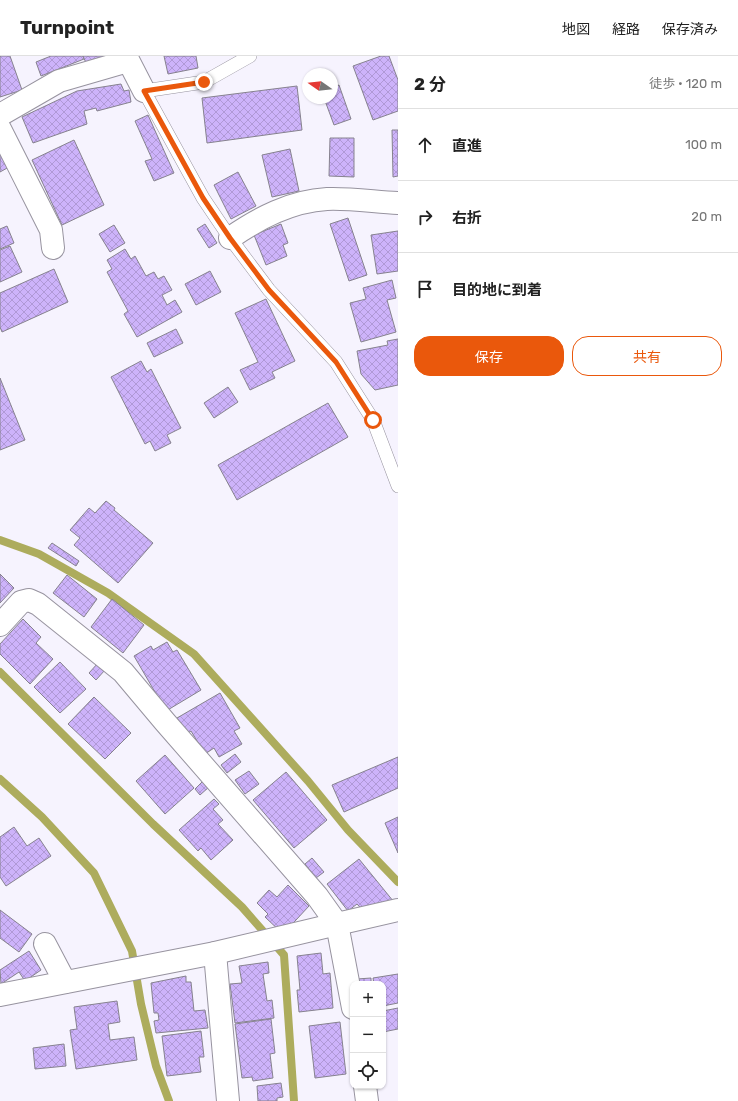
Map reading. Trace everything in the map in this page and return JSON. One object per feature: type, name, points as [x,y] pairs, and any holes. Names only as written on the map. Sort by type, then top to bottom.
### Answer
[{"type":"street","points":[[0,114],[59,81],[127,59],[144,91]]},
{"type":"street","points":[[0,129],[51,230],[53,248]]},
{"type":"street","points":[[230,238],[266,216],[296,204],[327,199],[398,203]]},
{"type":"street","points":[[0,625],[21,602],[29,600],[38,604],[123,672],[317,896],[337,924],[350,992]]},
{"type":"street","points":[[0,995],[215,953],[398,910]]},
{"type":"street","points":[[45,944],[65,982]]},
{"type":"street","points":[[215,953],[228,1101]]},
{"type":"street","points":[[365,1089],[367,1101]]},
{"type":"lane","points":[[250,56],[204,82],[144,91],[203,198],[230,238],[269,290],[336,362],[373,420],[398,486]]},
{"type":"building","points":[[0,56],[10,56],[22,90],[0,97]]},
{"type":"building","points":[[51,56],[83,56],[84,59],[41,76],[36,62]]},
{"type":"building","points":[[83,56],[109,56],[87,65]]},
{"type":"building","points":[[164,56],[196,56],[198,68],[168,74]]},
{"type":"building","points":[[381,56],[389,56],[398,80],[398,111],[373,120],[353,66]]},
{"type":"building","points":[[121,84],[124,91],[129,90],[131,102],[97,111],[96,108],[84,111],[87,124],[33,143],[22,117],[77,91]]},
{"type":"building","points":[[338,85],[351,119],[334,125],[326,104],[338,104]]},
{"type":"building","points":[[297,86],[302,130],[207,143],[202,98]]},
{"type":"building","points":[[148,115],[174,173],[154,181],[145,161],[152,159],[135,121]]},
{"type":"building","points":[[392,130],[398,130],[398,176],[393,177]]},
{"type":"building","points":[[330,138],[354,138],[354,177],[329,176]]},
{"type":"building","points":[[74,140],[104,205],[62,225],[32,160]]},
{"type":"building","points":[[290,149],[299,191],[272,197],[262,155]]},
{"type":"building","points":[[0,150],[9,167],[0,172]]},
{"type":"building","points":[[238,172],[256,206],[231,219],[214,185]]},
{"type":"building","points":[[348,218],[367,275],[349,281],[330,224]]},
{"type":"building","points":[[205,224],[217,243],[209,248],[197,229]]},
{"type":"building","points":[[281,224],[288,243],[283,245],[287,256],[266,265],[254,235]]},
{"type":"building","points":[[114,225],[125,243],[110,252],[99,234]]},
{"type":"building","points":[[7,226],[14,243],[0,249],[0,229]]},
{"type":"building","points":[[398,231],[398,271],[377,274],[371,235]]},
{"type":"building","points":[[10,246],[22,272],[0,282],[0,250]]},
{"type":"building","points":[[125,249],[131,259],[135,256],[146,276],[154,272],[158,279],[164,276],[172,290],[162,295],[167,305],[175,300],[182,312],[137,337],[124,314],[128,311],[107,272],[112,269],[107,260]]},
{"type":"building","points":[[54,269],[68,302],[2,332],[0,327],[0,293]]},
{"type":"building","points":[[210,271],[221,292],[196,305],[185,284]]},
{"type":"building","points":[[392,280],[396,298],[387,300],[396,332],[361,342],[350,303],[366,299],[363,288]]},
{"type":"building","points":[[266,299],[295,361],[272,372],[275,378],[250,390],[240,370],[258,362],[235,313]]},
{"type":"building","points":[[176,329],[183,343],[154,357],[147,343]]},
{"type":"building","points":[[398,339],[398,385],[375,390],[361,374],[357,351],[388,345],[387,341]]},
{"type":"building","points":[[141,361],[147,372],[151,369],[181,428],[167,435],[171,443],[155,451],[150,441],[145,444],[111,377]]},
{"type":"building","points":[[0,378],[25,440],[0,450]]},
{"type":"building","points":[[228,387],[238,402],[214,418],[204,403]]},
{"type":"building","points":[[328,403],[348,437],[237,500],[218,465]]},
{"type":"building","points":[[106,501],[115,508],[114,510],[153,543],[118,583],[74,545],[80,538],[70,530],[89,508],[95,513]]},
{"type":"building","points":[[52,543],[79,561],[76,566],[48,548]]},
{"type":"building","points":[[0,574],[14,588],[0,603]]},
{"type":"building","points":[[67,575],[97,599],[84,617],[53,593]]},
{"type":"building","points":[[112,599],[144,625],[123,653],[91,627]]},
{"type":"building","points":[[23,619],[41,637],[36,643],[53,659],[30,684],[0,654],[0,644]]},
{"type":"building","points":[[167,642],[173,652],[177,650],[201,690],[166,711],[134,656],[151,646],[153,650]]},
{"type":"building","points":[[60,662],[86,689],[60,713],[34,687]]},
{"type":"building","points":[[98,663],[105,670],[96,680],[89,673]]},
{"type":"building","points":[[220,693],[240,728],[234,731],[242,744],[219,757],[214,748],[205,754],[191,731],[186,734],[177,718]]},
{"type":"building","points":[[94,697],[131,733],[105,759],[68,724]]},
{"type":"building","points":[[235,754],[241,762],[227,773],[221,765]]},
{"type":"building","points":[[165,755],[194,788],[165,814],[136,781]]},
{"type":"building","points":[[398,757],[398,788],[344,812],[332,785]]},
{"type":"building","points":[[249,771],[259,784],[245,794],[235,780]]},
{"type":"building","points":[[286,772],[327,820],[294,848],[253,800]]},
{"type":"building","points":[[203,781],[209,787],[200,795],[195,789]]},
{"type":"building","points":[[214,799],[219,804],[213,809],[223,820],[218,824],[233,840],[211,860],[201,848],[198,851],[179,830]]},
{"type":"building","points":[[398,817],[398,853],[385,823]]},
{"type":"building","points":[[14,827],[27,846],[39,838],[51,856],[6,886],[0,877],[0,837]]},
{"type":"building","points":[[312,858],[324,872],[316,878],[305,864]]},
{"type":"building","points":[[359,859],[398,907],[368,916],[357,904],[348,911],[327,884]]},
{"type":"building","points":[[288,885],[309,906],[283,934],[265,917],[268,914],[257,903],[269,890],[277,897]]},
{"type":"building","points":[[0,910],[32,934],[19,952],[0,938]]},
{"type":"building","points":[[29,951],[41,970],[25,981],[19,972],[1,984],[0,970]]},
{"type":"building","points":[[321,953],[323,974],[330,973],[333,1008],[299,1012],[297,990],[300,990],[297,956]]},
{"type":"building","points":[[268,962],[269,973],[263,974],[267,1001],[272,1000],[274,1018],[235,1023],[230,984],[242,983],[239,966]]},
{"type":"building","points":[[398,974],[398,1003],[386,1005],[386,981],[374,981],[373,978]]},
{"type":"building","points":[[186,976],[186,982],[191,982],[194,1011],[205,1010],[208,1028],[156,1033],[154,1021],[159,1020],[158,1013],[154,1013],[151,983]]},
{"type":"building","points":[[371,978],[371,981],[357,981],[357,979]]},
{"type":"building","points":[[117,1001],[120,1022],[108,1024],[110,1040],[134,1037],[137,1060],[76,1069],[70,1030],[77,1029],[74,1007]]},
{"type":"building","points":[[398,1008],[398,1029],[386,1031],[386,1010]]},
{"type":"building","points":[[271,1019],[275,1053],[270,1054],[273,1078],[253,1081],[252,1077],[242,1078],[235,1024]]},
{"type":"building","points":[[340,1022],[346,1074],[315,1078],[309,1026]]},
{"type":"building","points":[[201,1031],[204,1057],[199,1057],[201,1072],[167,1076],[162,1036]]},
{"type":"building","points":[[64,1044],[66,1066],[35,1069],[33,1048]]},
{"type":"building","points":[[281,1083],[283,1097],[277,1098],[277,1101],[258,1101],[257,1086]]},
{"type":"waterway","points":[[0,540],[39,554],[108,593],[194,654],[308,781],[348,830],[398,882]]},
{"type":"waterway","points":[[0,672],[153,824],[242,907],[284,955],[294,1101]]},
{"type":"waterway","points":[[0,779],[42,817],[94,873],[132,951],[141,1004],[156,1066],[169,1101]]},
{"type":"route","points":[[204,82],[144,91],[203,198],[230,238],[269,290],[336,362],[373,420]]}]
